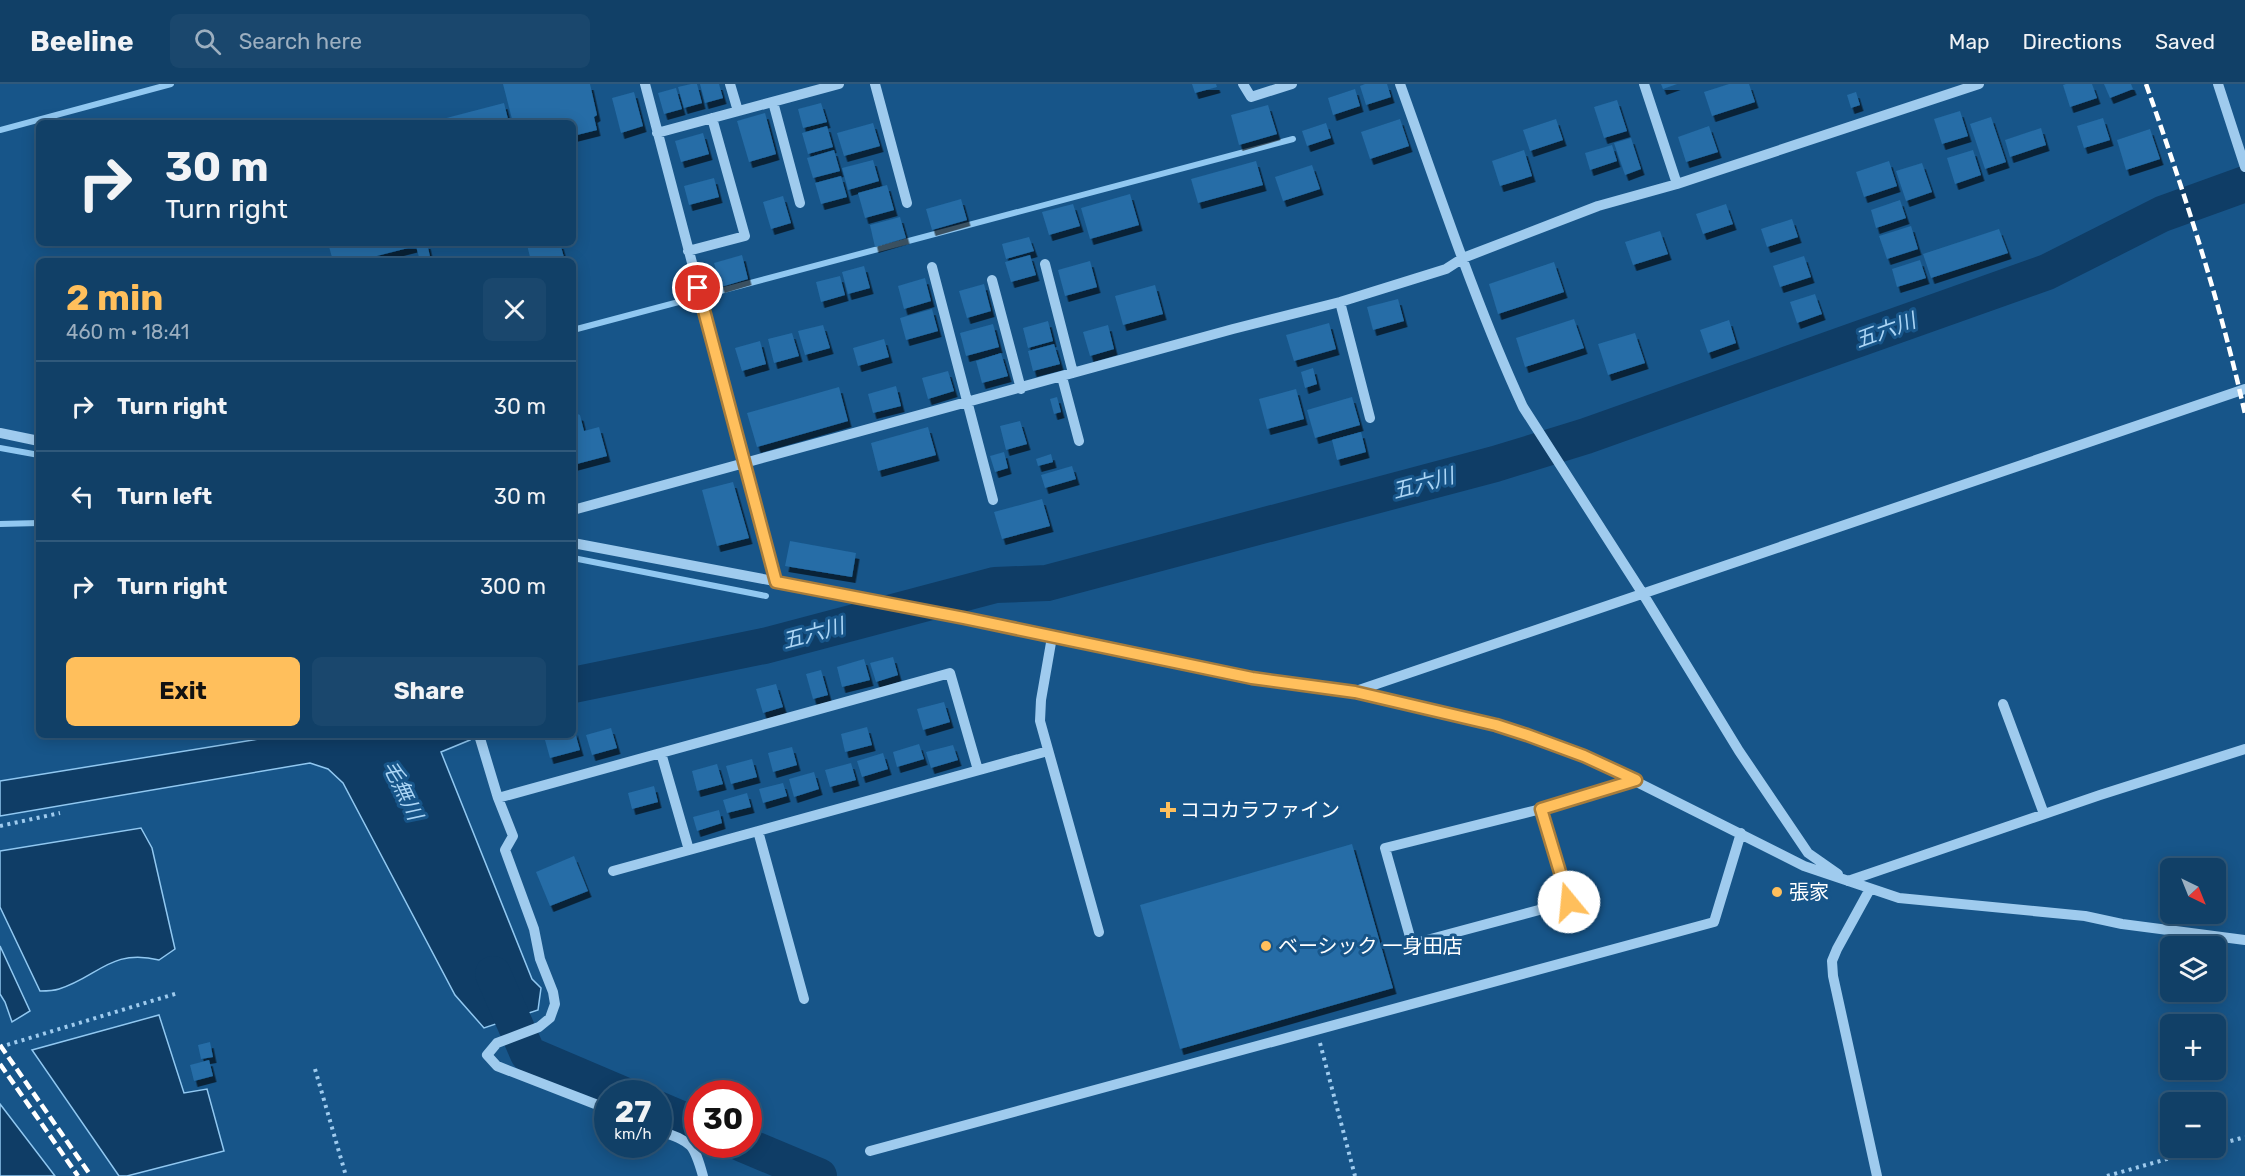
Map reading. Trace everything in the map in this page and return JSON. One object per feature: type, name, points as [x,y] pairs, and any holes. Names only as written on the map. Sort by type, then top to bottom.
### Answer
[{"type":"street","points":[[645,84],[776,582]]},
{"type":"street","points":[[730,84],[738,111]]},
{"type":"street","points":[[657,133],[839,84]]},
{"type":"street","points":[[875,84],[907,203]]},
{"type":"street","points":[[1242,84],[1251,97],[1292,84]]},
{"type":"street","points":[[1400,84],[1463,258],[1523,407],[1643,594],[1739,751],[1808,853],[1848,882]]},
{"type":"street","points":[[1644,84],[1677,184]]},
{"type":"street","points":[[576,509],[1340,302],[1446,269],[1463,258],[1546,224],[1598,206],[1677,184],[1979,84]]},
{"type":"street","points":[[2218,84],[2244,164]]},
{"type":"street","points":[[773,102],[800,204]]},
{"type":"street","points":[[688,251],[746,236],[712,118]]},
{"type":"street","points":[[1045,264],[1073,373]]},
{"type":"street","points":[[932,267],[993,500]]},
{"type":"street","points":[[992,280],[1021,388]]},
{"type":"street","points":[[1340,302],[1370,418]]},
{"type":"street","points":[[1062,376],[1079,441]]},
{"type":"street","points":[[1355,692],[2245,389]]},
{"type":"street","points":[[0,433],[36,440]]},
{"type":"street","points":[[576,544],[964,618],[1252,678],[1355,692],[1496,725],[1584,756],[1804,866],[1899,898],[2085,916],[2122,924],[2245,940]]},
{"type":"street","points":[[1052,637],[1041,700],[1040,721],[1099,932]]},
{"type":"street","points":[[498,798],[950,673],[978,770]]},
{"type":"street","points":[[2003,704],[2044,814]]},
{"type":"street","points":[[480,738],[498,798],[513,836],[505,850],[534,929],[540,959],[553,992],[555,1004],[550,1018],[539,1027],[497,1043],[487,1055],[497,1066],[594,1104]]},
{"type":"street","points":[[1848,882],[2044,814],[2245,749]]},
{"type":"street","points":[[613,871],[1048,751]]},
{"type":"street","points":[[661,753],[688,850]]},
{"type":"street","points":[[1541,809],[1569,902],[1412,944],[1385,848],[1541,809],[1636,780]]},
{"type":"street","points":[[758,831],[804,999]]},
{"type":"street","points":[[870,1151],[1714,922],[1741,833]]},
{"type":"street","points":[[1804,866],[1808,853]]},
{"type":"street","points":[[1870,889],[1832,961],[1833,976],[1877,1176]]},
{"type":"street","points":[[672,1136],[688,1142],[696,1150],[703,1176]]},
{"type":"path","points":[[0,826],[60,813]]},
{"type":"path","points":[[0,1047],[178,993]]},
{"type":"path","points":[[1317,1030],[1355,1176]]},
{"type":"path","points":[[315,1069],[346,1176]]},
{"type":"path","points":[[2226,1142],[2245,1137]]},
{"type":"path","points":[[2107,1176],[2171,1158]]},
{"type":"water","points":[[265,738],[469,738],[470,740],[441,752],[532,979],[541,988],[538,1010],[484,1028],[455,995],[343,783],[328,769],[310,763],[0,816],[0,781]]},
{"type":"water","points":[[141,828],[152,848],[175,949],[159,960],[143,957],[117,961],[73,984],[57,990],[40,991],[0,907],[0,851]]},
{"type":"water","points":[[0,946],[30,1011],[12,1022],[0,994]]},
{"type":"water","points":[[159,1015],[184,1093],[207,1089],[224,1151],[127,1176],[119,1176],[32,1050]]},
{"type":"water","points":[[0,1104],[55,1176],[0,1176]]},
{"type":"building","points":[[503,84],[590,84],[597,115],[594,117],[597,130],[576,135],[576,120],[512,120]]},
{"type":"building","points":[[697,84],[702,103],[684,108],[678,87]]},
{"type":"building","points":[[700,84],[719,84],[723,98],[705,103]]},
{"type":"building","points":[[1192,84],[1216,84],[1217,87],[1195,93]]},
{"type":"building","points":[[1387,84],[1391,97],[1366,105],[1360,86]]},
{"type":"building","points":[[1661,84],[1677,84],[1663,89]]},
{"type":"building","points":[[1729,84],[1749,84],[1755,102],[1712,116],[1704,92]]},
{"type":"building","points":[[2092,84],[2097,98],[2070,107],[2063,85]]},
{"type":"building","points":[[2104,84],[2131,84],[2133,89],[2110,98]]},
{"type":"building","points":[[676,88],[682,109],[664,114],[658,93]]},
{"type":"building","points":[[1355,89],[1360,106],[1333,115],[1328,98]]},
{"type":"building","points":[[634,92],[643,126],[621,133],[612,98]]},
{"type":"building","points":[[1856,92],[1860,105],[1851,108],[1847,95]]},
{"type":"building","points":[[1617,100],[1627,131],[1604,138],[1594,107]]},
{"type":"building","points":[[504,103],[508,120],[439,120]]},
{"type":"building","points":[[821,103],[827,122],[803,128],[798,109]]},
{"type":"building","points":[[1268,105],[1277,134],[1239,145],[1231,115]]},
{"type":"building","points":[[1960,111],[1968,136],[1942,144],[1934,119]]},
{"type":"building","points":[[765,113],[776,154],[749,162],[737,121]]},
{"type":"building","points":[[1991,117],[2006,162],[1985,169],[1970,124]]},
{"type":"building","points":[[2103,118],[2110,140],[2084,148],[2077,126]]},
{"type":"building","points":[[1400,119],[1409,146],[1370,159],[1361,132]]},
{"type":"building","points":[[1556,119],[1563,140],[1530,151],[1523,130]]},
{"type":"building","points":[[873,123],[880,146],[844,156],[837,133]]},
{"type":"building","points":[[1326,123],[1331,138],[1307,146],[1302,131]]},
{"type":"building","points":[[827,126],[833,147],[808,154],[802,133]]},
{"type":"building","points":[[1709,126],[1718,152],[1686,162],[1678,137]]},
{"type":"building","points":[[2041,128],[2046,145],[2010,157],[2005,140]]},
{"type":"building","points":[[2150,129],[2160,159],[2126,170],[2117,140]]},
{"type":"building","points":[[703,133],[709,154],[681,162],[675,141]]},
{"type":"building","points":[[1631,138],[1641,169],[1625,175],[1614,143]]},
{"type":"building","points":[[1612,145],[1617,161],[1590,170],[1585,153]]},
{"type":"building","points":[[834,150],[840,171],[813,178],[807,158]]},
{"type":"building","points":[[1524,150],[1532,176],[1500,186],[1492,161]]},
{"type":"building","points":[[1973,150],[1981,175],[1955,184],[1947,158]]},
{"type":"building","points":[[873,160],[879,181],[848,190],[842,168]]},
{"type":"building","points":[[1256,161],[1263,185],[1198,203],[1191,179]]},
{"type":"building","points":[[1889,161],[1897,186],[1864,197],[1856,172]]},
{"type":"building","points":[[1922,163],[1932,192],[1906,201],[1896,171]]},
{"type":"building","points":[[1312,165],[1320,189],[1283,201],[1275,177]]},
{"type":"building","points":[[841,176],[847,197],[821,204],[815,183]]},
{"type":"building","points":[[714,178],[719,197],[689,205],[684,186]]},
{"type":"building","points":[[887,185],[894,210],[865,218],[858,193]]},
{"type":"building","points":[[1130,194],[1139,225],[1090,239],[1081,208]]},
{"type":"building","points":[[783,196],[791,223],[771,229],[763,202]]},
{"type":"building","points":[[961,199],[967,220],[932,230],[926,209]]},
{"type":"building","points":[[1900,200],[1906,218],[1876,228],[1871,210]]},
{"type":"building","points":[[1073,204],[1080,226],[1049,235],[1042,212]]},
{"type":"building","points":[[1726,204],[1733,224],[1703,234],[1696,214]]},
{"type":"building","points":[[900,217],[906,238],[875,247],[870,225]]},
{"type":"building","points":[[1792,219],[1798,237],[1767,247],[1761,229]]},
{"type":"building","points":[[1911,226],[1918,249],[1887,259],[1879,236]]},
{"type":"building","points":[[1999,229],[2008,253],[1931,278],[1923,254]]},
{"type":"building","points":[[1660,231],[1668,254],[1633,265],[1625,242]]},
{"type":"building","points":[[1029,237],[1034,251],[1006,259],[1002,244]]},
{"type":"building","points":[[329,246],[416,246],[369,258],[332,258]]},
{"type":"building","points":[[416,246],[428,246],[430,258],[419,258]]},
{"type":"building","points":[[527,246],[561,246],[564,258],[530,258]]},
{"type":"building","points":[[742,255],[748,279],[721,287],[714,263]]},
{"type":"building","points":[[1030,255],[1036,275],[1011,282],[1005,262]]},
{"type":"building","points":[[1804,256],[1811,277],[1780,287],[1773,266]]},
{"type":"building","points":[[1920,260],[1926,278],[1897,287],[1892,269]]},
{"type":"building","points":[[1090,261],[1097,287],[1065,296],[1058,270]]},
{"type":"building","points":[[1554,262],[1564,292],[1498,314],[1489,284]]},
{"type":"building","points":[[864,266],[870,288],[848,294],[842,272]]},
{"type":"building","points":[[840,276],[845,295],[821,302],[816,282]]},
{"type":"building","points":[[925,278],[931,301],[904,309],[898,286]]},
{"type":"building","points":[[984,284],[991,311],[967,318],[959,291]]},
{"type":"building","points":[[1155,285],[1163,314],[1123,325],[1115,296]]},
{"type":"building","points":[[1815,294],[1822,314],[1797,323],[1790,302]]},
{"type":"building","points":[[1398,299],[1404,321],[1373,330],[1367,307]]},
{"type":"building","points":[[932,309],[938,331],[906,340],[900,318]]},
{"type":"building","points":[[1574,319],[1584,348],[1525,367],[1516,338]]},
{"type":"building","points":[[1729,320],[1736,343],[1708,353],[1700,330]]},
{"type":"building","points":[[1048,321],[1053,341],[1028,348],[1023,328]]},
{"type":"building","points":[[1329,323],[1336,349],[1294,361],[1286,335]]},
{"type":"building","points":[[993,324],[999,347],[966,356],[960,333]]},
{"type":"building","points":[[823,325],[830,348],[805,355],[798,331]]},
{"type":"building","points":[[1108,325],[1114,349],[1090,356],[1083,332]]},
{"type":"building","points":[[792,333],[799,356],[774,363],[768,339]]},
{"type":"building","points":[[1635,333],[1645,363],[1608,375],[1598,344]]},
{"type":"building","points":[[884,339],[889,357],[858,366],[853,348]]},
{"type":"building","points":[[760,341],[766,364],[742,371],[735,348]]},
{"type":"building","points":[[1054,344],[1060,364],[1033,371],[1028,351]]},
{"type":"building","points":[[1001,353],[1008,376],[982,383],[976,361]]},
{"type":"building","points":[[1313,368],[1317,384],[1305,388],[1301,372]]},
{"type":"building","points":[[948,371],[954,391],[928,399],[922,378]]},
{"type":"building","points":[[896,386],[901,406],[873,413],[868,394]]},
{"type":"building","points":[[839,387],[848,421],[757,447],[747,413]]},
{"type":"building","points":[[1296,389],[1304,419],[1267,429],[1259,399]]},
{"type":"building","points":[[1057,397],[1061,412],[1054,414],[1050,399]]},
{"type":"building","points":[[1352,397],[1360,425],[1315,438],[1307,410]]},
{"type":"building","points":[[576,413],[580,415],[584,431],[599,427],[607,456],[576,464]]},
{"type":"building","points":[[1020,421],[1027,444],[1006,450],[1000,426]]},
{"type":"building","points":[[928,427],[936,455],[878,471],[871,443]]},
{"type":"building","points":[[1361,432],[1366,452],[1337,460],[1332,440]]},
{"type":"building","points":[[1004,452],[1008,468],[995,472],[990,456]]},
{"type":"building","points":[[1051,454],[1053,462],[1038,466],[1036,459]]},
{"type":"building","points":[[1072,466],[1076,479],[1045,488],[1041,475]]},
{"type":"building","points":[[733,482],[749,538],[717,546],[702,490]]},
{"type":"building","points":[[1042,499],[1050,526],[1002,539],[994,512]]},
{"type":"building","points":[[790,541],[856,553],[852,577],[785,566]]},
{"type":"building","points":[[893,657],[898,675],[876,682],[870,663]]},
{"type":"building","points":[[864,659],[870,680],[842,687],[837,667]]},
{"type":"building","points":[[821,670],[828,695],[813,699],[806,674]]},
{"type":"building","points":[[776,684],[783,707],[763,713],[756,689]]},
{"type":"building","points":[[944,702],[950,722],[923,730],[917,709]]},
{"type":"building","points":[[867,727],[872,745],[845,752],[841,734]]},
{"type":"building","points":[[611,728],[617,748],[592,755],[586,735]]},
{"type":"building","points":[[576,736],[580,750],[550,758],[545,740],[576,738]]},
{"type":"building","points":[[919,744],[924,759],[897,767],[893,752]]},
{"type":"building","points":[[953,745],[958,760],[931,768],[926,752]]},
{"type":"building","points":[[792,747],[797,765],[773,772],[768,753]]},
{"type":"building","points":[[883,753],[888,769],[862,777],[857,761]]},
{"type":"building","points":[[752,759],[757,777],[731,784],[726,766]]},
{"type":"building","points":[[851,763],[856,780],[830,787],[825,770]]},
{"type":"building","points":[[717,764],[723,784],[697,791],[692,771]]},
{"type":"building","points":[[814,772],[819,789],[794,797],[789,779]]},
{"type":"building","points":[[783,783],[787,796],[763,803],[759,789]]},
{"type":"building","points":[[654,786],[658,802],[632,809],[628,793]]},
{"type":"building","points":[[747,793],[751,807],[727,813],[723,800]]},
{"type":"building","points":[[719,810],[722,823],[697,831],[693,817]]},
{"type":"building","name":"ベーシック 一身田店","points":[[1352,844],[1393,988],[1180,1049],[1140,905]]},
{"type":"building","points":[[574,856],[588,891],[550,906],[536,872]]},
{"type":"building","points":[[210,1042],[213,1057],[201,1059],[198,1045]]},
{"type":"building","points":[[209,1060],[213,1076],[194,1081],[190,1065]]},
{"type":"waterway","points":[[37,120],[171,84]]},
{"type":"waterway","points":[[0,130],[36,120]]},
{"type":"waterway","points":[[576,329],[1293,139]]},
{"type":"waterway","name":"五六川","points":[[576,684],[764,646],[995,585],[1047,583],[1495,464],[1586,436],[2047,272],[2162,214],[2245,184]]},
{"type":"waterway","points":[[0,448],[36,454]]},
{"type":"waterway","points":[[0,524],[36,523]]},
{"type":"waterway","points":[[576,559],[766,596]]},
{"type":"waterway","name":"毛無川","points":[[493,974],[528,1054],[594,1082]]},
{"type":"waterway","name":"毛無川","points":[[672,1115],[684,1120]]},
{"type":"waterway","name":"毛無川","points":[[762,1152],[819,1176]]},
{"type":"railway","points":[[2146,84],[2200,247],[2245,414]]},
{"type":"railway","points":[[0,1045],[91,1176]]},
{"type":"railway","points":[[0,1064],[78,1176]]},
{"type":"place","name":"ココカラファイン","points":[[1168,810]]},
{"type":"place","name":"張家","points":[[1777,892]]},
{"type":"place","name":"ベーシック 一身田店","points":[[1266,946]]},
{"type":"route","points":[[698,288],[776,582],[964,618],[1252,678],[1355,692],[1496,725],[1584,756],[1636,780],[1541,809],[1569,902]]}]
